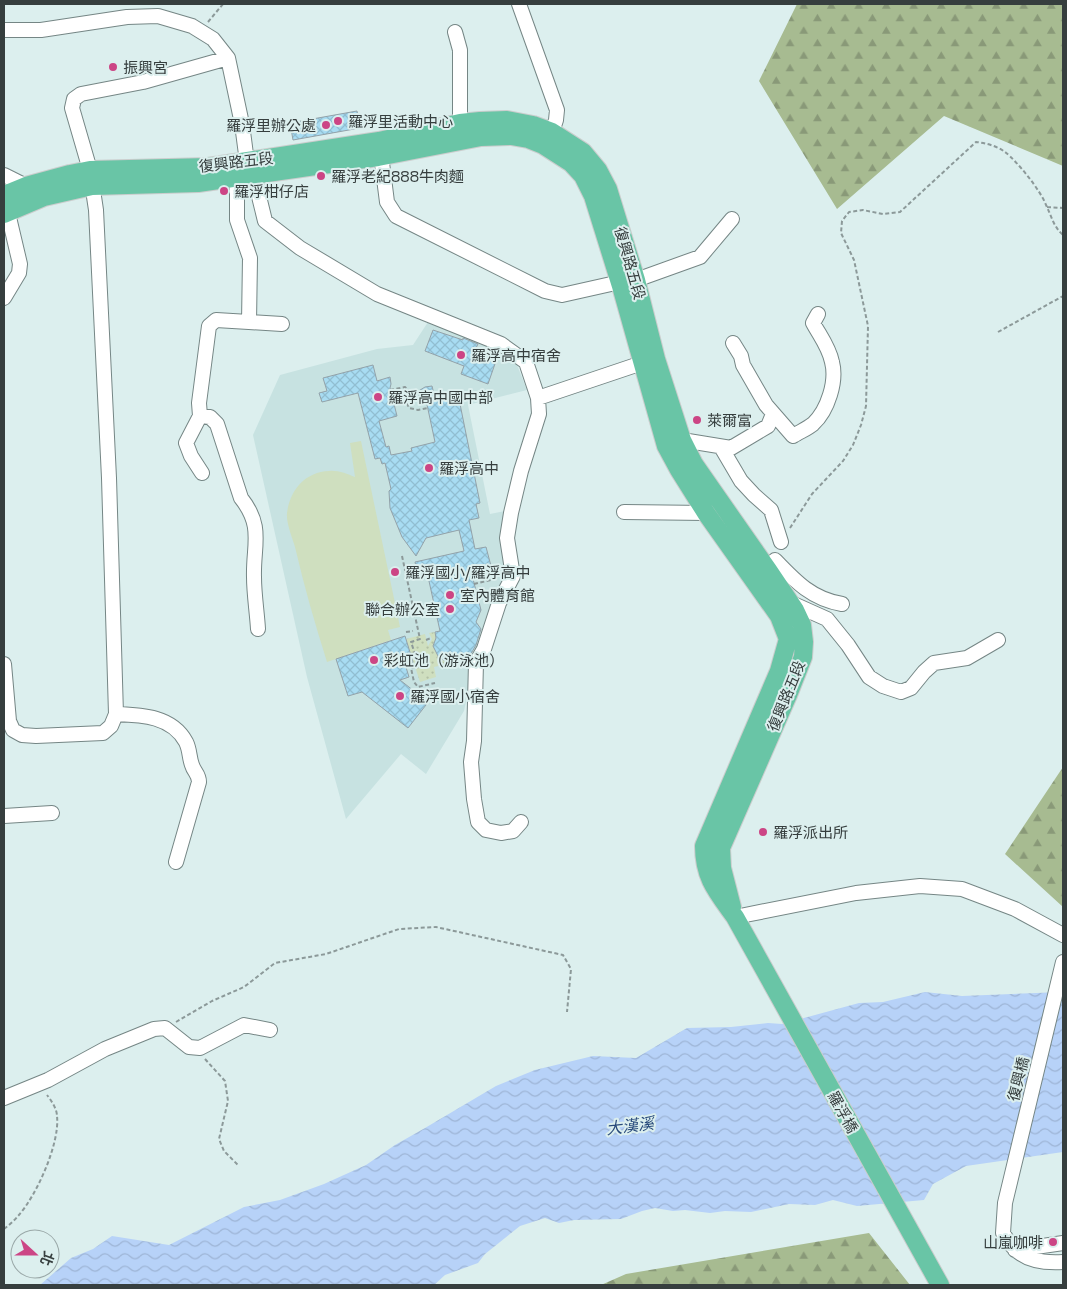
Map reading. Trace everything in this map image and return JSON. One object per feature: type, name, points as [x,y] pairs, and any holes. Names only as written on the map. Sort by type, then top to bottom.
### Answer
[{"type":"main road","name":"復興路五段","points":[[380,148],[460,123],[507,120],[533,125],[552,132],[584,152],[598,170],[608,190],[628,281],[674,443],[679,470],[706,513],[779,616],[788,639],[779,671],[738,787],[721,848],[722,868],[735,917],[747,940]]},
{"type":"main road","name":"復興路五段","points":[[4,194],[70,174],[91,178],[208,167],[246,172],[380,148],[481,137],[511,136],[528,139],[543,145],[571,163],[583,176],[628,281]]},
{"type":"main road","name":"復興路五段","points":[[6,214],[91,178]]},
{"type":"main road","name":"復興路五段","points":[[674,443],[694,464],[789,602],[802,625],[803,657],[788,695],[738,787]]},
{"type":"main road","points":[[785,653],[803,657]]},
{"type":"main road","name":"羅浮橋","points":[[747,940],[940,1285]]},
{"type":"lane","points":[[519,4],[557,110],[552,132]]},
{"type":"lane","points":[[4,30],[41,30],[127,17],[158,16],[192,26],[212,39],[228,58],[242,124],[246,172],[237,220],[250,258],[249,322]]},
{"type":"lane","points":[[455,32],[460,50],[460,123],[481,137]]},
{"type":"lane","points":[[4,664],[10,721],[13,730],[22,735],[36,736],[103,733],[112,726],[116,714],[109,478],[96,210],[91,178],[72,108],[74,99],[81,94],[142,82],[228,58]]},
{"type":"lane","points":[[380,148],[387,202],[396,216],[545,291],[562,295],[628,281],[700,257],[732,218]]},
{"type":"lane","points":[[246,172],[265,221],[300,248],[377,294],[501,344],[526,362],[538,398],[539,414],[521,471],[511,513],[507,538],[513,576],[499,603],[484,649],[476,663],[474,741],[471,762],[478,822],[486,830],[501,833],[513,831],[521,822]]},
{"type":"lane","points":[[4,174],[26,186]]},
{"type":"lane","points":[[4,298],[19,273],[20,264],[6,214]]},
{"type":"lane","points":[[733,343],[741,356],[743,365],[773,414],[792,436],[813,424],[823,411],[830,392],[833,375],[832,362],[826,344],[813,323],[818,314]]},
{"type":"lane","points":[[202,473],[191,456],[186,443],[200,416],[199,403],[209,326],[216,320],[282,324]]},
{"type":"lane","points":[[538,398],[649,360]]},
{"type":"lane","points":[[674,443],[731,448],[768,426],[773,414]]},
{"type":"lane","points":[[200,416],[210,416],[217,424],[241,498],[249,508],[256,528],[254,576],[258,629]]},
{"type":"lane","points":[[721,447],[741,481],[754,496],[771,510],[781,542]]},
{"type":"lane","points":[[624,512],[706,513]]},
{"type":"lane","points":[[775,560],[808,592],[828,602],[842,604]]},
{"type":"lane","points":[[789,602],[827,619],[848,645],[869,677],[883,686],[901,692],[911,688],[924,672],[934,664],[967,658],[998,640]]},
{"type":"lane","points":[[116,714],[140,714],[162,719],[176,730],[185,741],[190,753],[192,766],[199,776],[199,782],[176,862]]},
{"type":"lane","points":[[4,816],[52,812]]},
{"type":"lane","points":[[735,917],[856,893],[920,886],[962,889],[1015,909],[1063,935]]},
{"type":"lane","name":"復興橋","points":[[1015,1250],[1003,1233],[1005,1203],[1063,962]]},
{"type":"lane","points":[[4,1098],[37,1084],[105,1049],[154,1028],[165,1028],[189,1047],[200,1048],[244,1025],[270,1030]]},
{"type":"lane","points":[[1015,1250],[1063,1243]]},
{"type":"lane","points":[[1015,1250],[1033,1260],[1053,1263],[1063,1262]]},
{"type":"path","points":[[200,31],[223,4]]},
{"type":"path","points":[[781,542],[812,494],[843,461],[858,432],[866,406],[868,326],[854,260],[841,233],[842,221],[849,212],[863,210],[883,214],[900,212],[976,142],[987,143],[1005,152],[1025,174],[1047,207],[1053,225],[1063,235]]},
{"type":"path","points":[[1047,207],[1063,208]]},
{"type":"path","points":[[998,332],[1063,296]]},
{"type":"path","points":[[390,390],[405,386],[408,390],[407,403],[410,408],[418,410],[428,408]]},
{"type":"path","points":[[402,556],[420,639],[411,642],[419,666],[411,668],[414,682],[418,687],[435,683]]},
{"type":"path","points":[[474,584],[492,579]]},
{"type":"path","points":[[406,632],[413,631]]},
{"type":"path","points":[[426,640],[431,638]]},
{"type":"path","points":[[165,1028],[212,1001],[244,988],[275,963],[326,954],[399,930],[436,927],[563,955],[571,969],[567,1012]]},
{"type":"path","points":[[189,1047],[208,1062],[225,1081],[228,1101],[219,1139],[224,1151],[239,1166]]},
{"type":"path","points":[[4,1229],[19,1216],[33,1193],[53,1147],[58,1130],[57,1113],[50,1098],[37,1084]]},
{"type":"shaded area","name":"羅浮國小/羅浮高中","points":[[428,322],[497,351],[517,365],[527,390],[468,405],[490,514],[505,511],[502,543],[507,575],[474,663],[464,711],[426,774],[401,754],[346,819],[307,677],[253,435],[280,375],[377,349],[413,345]]},
{"type":"green space","points":[[797,4],[1063,4],[1063,166],[944,116],[837,209],[759,81]]},
{"type":"green space","points":[[361,441],[400,627],[388,630],[391,640],[327,662],[287,521],[287,513],[295,490],[313,475],[332,471],[342,472],[355,477],[350,443]]},
{"type":"green space","points":[[435,632],[436,638],[433,646],[439,658],[444,657],[450,663],[434,667],[436,677],[420,682],[406,639],[425,634],[428,646],[432,639],[429,633]]},
{"type":"green space","points":[[1063,767],[1063,907],[1005,854]]},
{"type":"green space","points":[[869,1233],[910,1285],[601,1285],[626,1274]]},
{"type":"water","name":"大漢溪","points":[[925,992],[962,996],[1063,992],[1063,1152],[966,1166],[933,1184],[924,1200],[857,1206],[833,1200],[815,1205],[789,1204],[751,1212],[725,1211],[710,1213],[655,1208],[621,1219],[574,1220],[559,1223],[545,1218],[520,1226],[485,1254],[478,1263],[445,1275],[434,1285],[40,1285],[47,1279],[60,1279],[60,1268],[71,1258],[93,1249],[112,1236],[169,1245],[244,1207],[280,1200],[324,1184],[366,1165],[395,1145],[496,1086],[535,1070],[593,1056],[636,1058],[687,1028],[731,1027],[768,1023],[782,1024],[859,1003],[883,1002]]},
{"type":"building","points":[[357,111],[360,128],[293,140],[290,123]]},
{"type":"building","name":"羅浮高中宿舍","points":[[433,330],[478,344],[475,350],[497,358],[488,384],[461,374],[464,366],[425,351]]},
{"type":"building","points":[[373,365],[377,381],[390,377],[390,388],[397,416],[379,421],[386,447],[389,446],[391,455],[412,451],[411,448],[435,442],[426,400],[421,398],[417,392],[425,387],[432,386],[434,394],[451,391],[453,405],[460,404],[480,503],[476,504],[479,518],[469,520],[475,549],[486,547],[491,566],[488,571],[472,575],[481,610],[476,622],[481,629],[476,645],[468,659],[455,660],[450,663],[439,658],[433,646],[436,638],[435,632],[440,631],[427,572],[418,574],[415,562],[464,551],[459,530],[426,538],[416,556],[402,537],[390,508],[389,491],[391,489],[385,463],[382,464],[380,458],[375,459],[358,393],[322,402],[319,393],[327,391],[323,378]]},
{"type":"building","points":[[405,636],[413,662],[405,664],[409,677],[400,680],[414,691],[417,700],[424,690],[433,696],[408,728],[362,692],[348,696],[336,659]]},
{"type":"place","name":"振興宮","points":[[113,67]]},
{"type":"place","name":"羅浮里活動中心","points":[[338,121]]},
{"type":"place","name":"羅浮里辦公處","points":[[326,125]]},
{"type":"place","name":"羅浮老紀888牛肉麵","points":[[321,176]]},
{"type":"place","name":"羅浮柑仔店","points":[[224,191]]},
{"type":"place","name":"羅浮高中宿舍","points":[[461,355]]},
{"type":"place","name":"羅浮高中國中部","points":[[378,397]]},
{"type":"place","name":"萊爾富","points":[[697,420]]},
{"type":"place","name":"羅浮高中","points":[[429,468]]},
{"type":"place","name":"羅浮國小/羅浮高中","points":[[395,572]]},
{"type":"place","name":"室內體育館","points":[[450,595]]},
{"type":"place","name":"聯合辦公室","points":[[450,609]]},
{"type":"place","name":"彩虹池（游泳池）","points":[[374,660]]},
{"type":"place","name":"羅浮國小宿舍","points":[[400,696]]},
{"type":"place","name":"羅浮派出所","points":[[763,832]]},
{"type":"place","name":"山嵐咖啡","points":[[1053,1242]]}]
